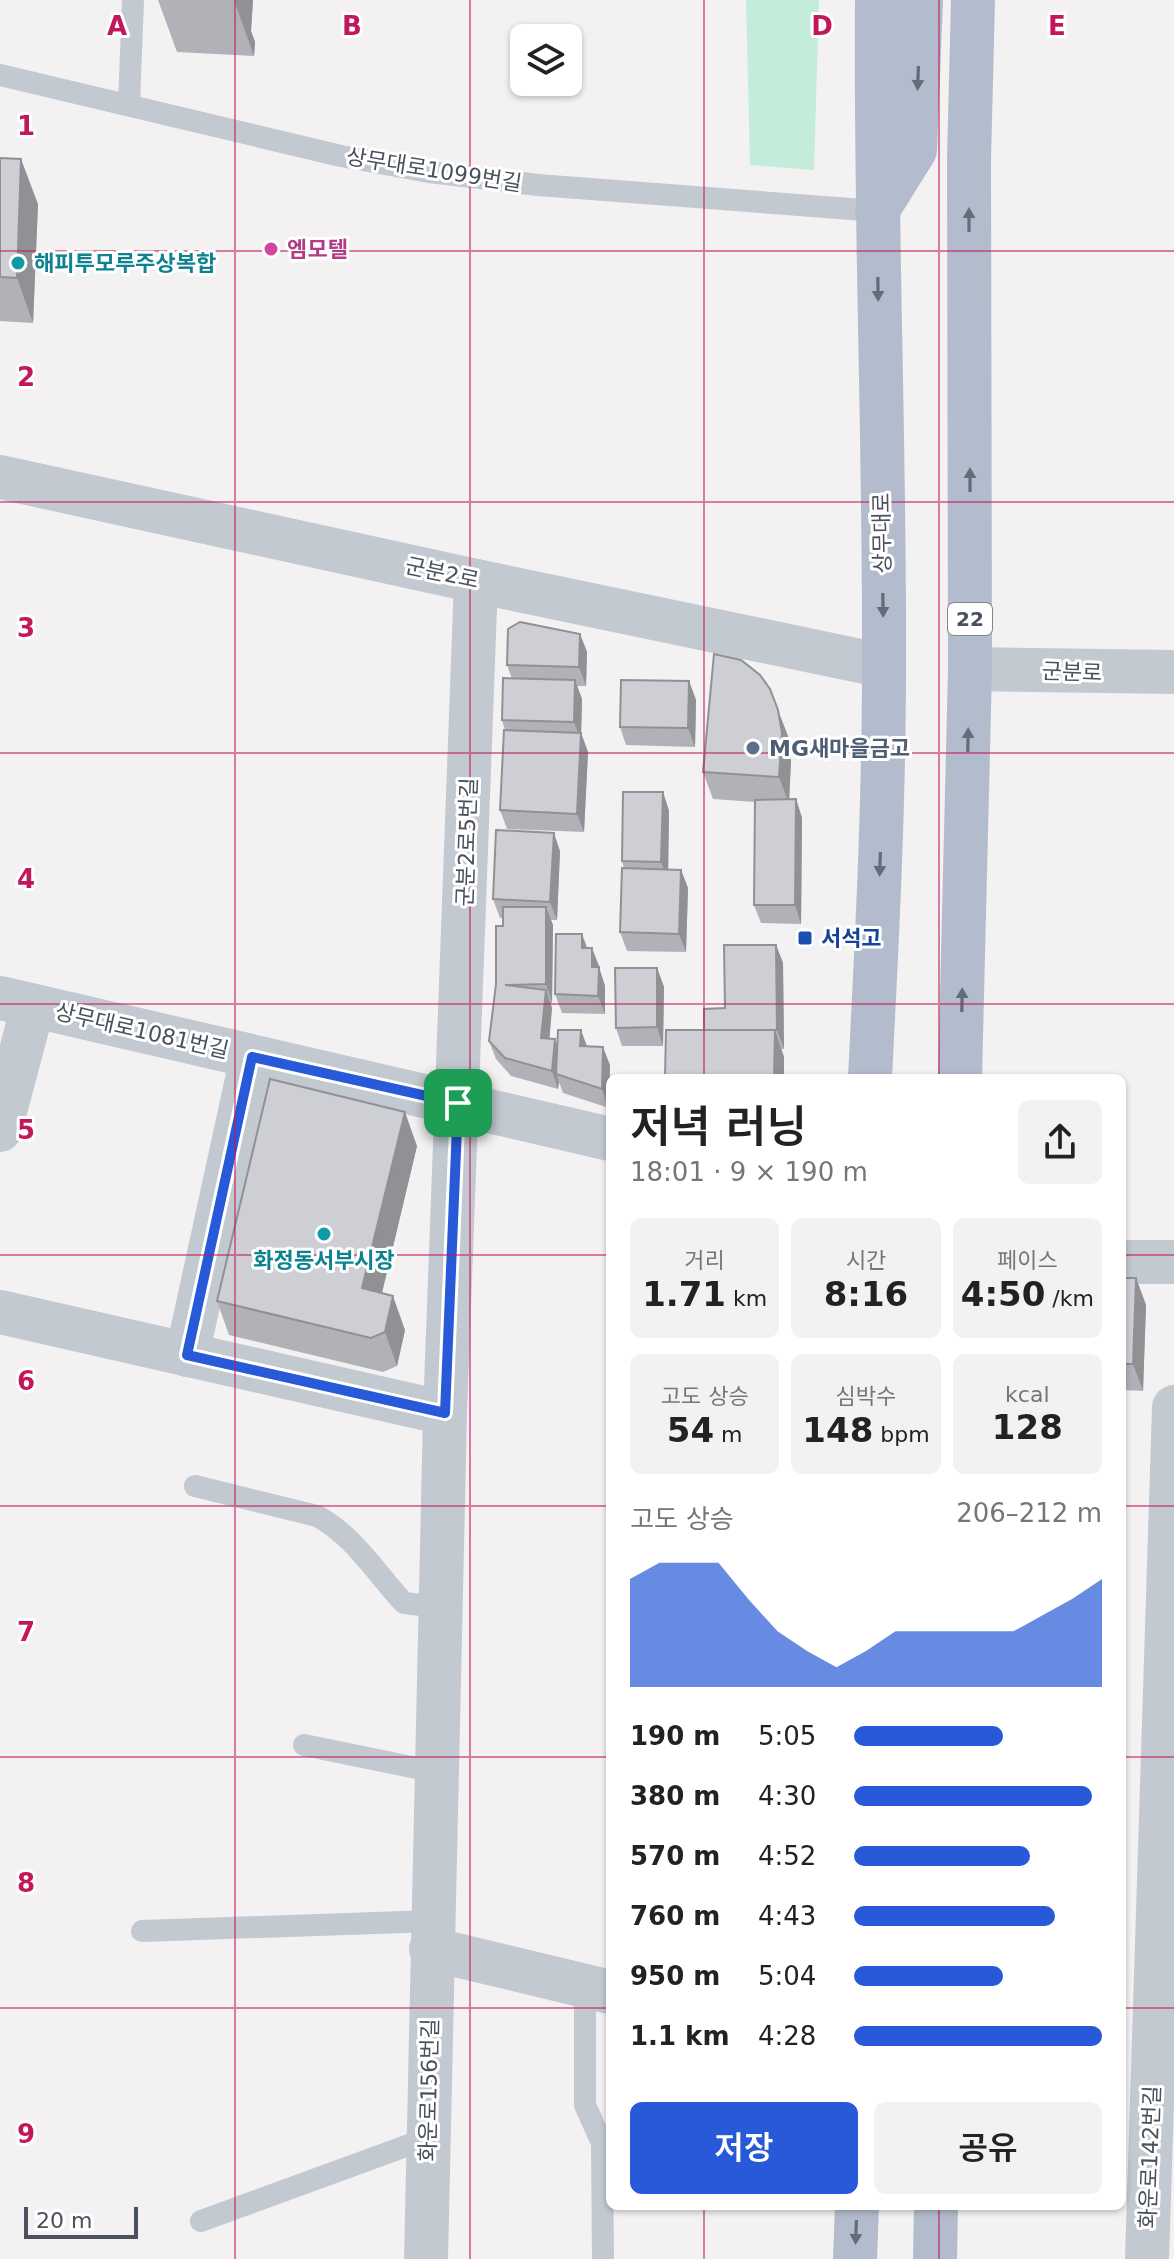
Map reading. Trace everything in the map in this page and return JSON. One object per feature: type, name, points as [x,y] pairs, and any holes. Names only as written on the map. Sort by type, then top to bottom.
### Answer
[{"type":"main road","name":"상무대로","points":[[870,1074],[881,852],[884,666],[877,0]]},
{"type":"main road","points":[[877,211],[915,150],[921,0]]},
{"type":"main road","points":[[969,160],[973,0]]},
{"type":"main road","name":"22","points":[[960,1074],[970,669],[969,160],[995,113],[1003,0]]},
{"type":"main road","points":[[855,2259],[857,2210]]},
{"type":"main road","points":[[935,2259],[936,2210]]},
{"type":"street","name":"군분2로","points":[[0,477],[884,666]]},
{"type":"street","name":"군분2로5번길","points":[[458,1103],[476,581]]},
{"type":"street","name":"군분로","points":[[970,669],[1174,672]]},
{"type":"street","name":"상무대로1081번길","points":[[0,1130],[16,1002],[606,1138]]},
{"type":"street","name":"상무대로1081번길","points":[[187,1355],[252,1057]]},
{"type":"street","name":"화운로156번길","points":[[426,2259],[439,1607],[458,1103]]},
{"type":"street","points":[[1126,1262],[1174,1262]]},
{"type":"street","points":[[0,1312],[445,1413]]},
{"type":"street","name":"화운로142번길","points":[[1147,2259],[1150,2053],[1170,1684],[1174,1407]]},
{"type":"street","points":[[431,1935],[597,1989]]},
{"type":"lane","points":[[129,105],[133,0]]},
{"type":"lane","name":"상무대로1099번길","points":[[0,75],[341,156],[429,172],[538,185],[877,211]]},
{"type":"lane","points":[[195,1486],[317,1516],[344,1535],[404,1603],[439,1607]]},
{"type":"lane","points":[[304,1745],[436,1772]]},
{"type":"lane","points":[[142,1931],[431,1935]]},
{"type":"lane","points":[[597,1989],[585,2105],[602,2143],[603,2259]]},
{"type":"lane","points":[[201,2221],[428,2138]]},
{"type":"green space","points":[[746,0],[819,0],[814,170],[750,165]]},
{"type":"building","points":[[0,158],[21,159],[17,278],[0,277]]},
{"type":"building","points":[[520,622],[580,634],[579,667],[507,665],[508,629]]},
{"type":"building","name":"MG새마을금고","points":[[714,654],[741,660],[760,675],[770,689],[782,733],[779,777],[703,772]]},
{"type":"building","points":[[503,678],[575,680],[574,722],[502,720]]},
{"type":"building","points":[[621,680],[689,681],[688,728],[620,727]]},
{"type":"building","points":[[504,730],[581,733],[577,814],[500,810]]},
{"type":"building","points":[[623,792],[663,792],[661,862],[622,861]]},
{"type":"building","points":[[796,799],[795,905],[754,905],[755,800]]},
{"type":"building","points":[[496,830],[554,833],[550,902],[493,899]]},
{"type":"building","points":[[622,868],[681,870],[679,934],[620,932]]},
{"type":"building","points":[[503,907],[546,907],[546,984],[505,985],[546,990],[541,1038],[555,1039],[552,1071],[505,1058],[489,1041],[496,984],[496,926],[503,926]]},
{"type":"building","points":[[556,934],[582,934],[582,948],[592,948],[592,967],[599,967],[598,996],[555,994]]},
{"type":"building","points":[[724,945],[776,945],[777,1030],[704,1030],[704,1009],[725,1008]]},
{"type":"building","points":[[615,968],[657,968],[657,1027],[616,1028]]},
{"type":"building","points":[[558,1030],[581,1030],[580,1046],[603,1047],[602,1089],[556,1074]]},
{"type":"building","points":[[666,1030],[775,1030],[774,1074],[665,1074]]},
{"type":"building","name":"화정동서부시장","points":[[270,1079],[405,1112],[362,1288],[393,1296],[385,1332],[371,1338],[217,1301]]},
{"type":"building","points":[[1126,1278],[1136,1278],[1133,1364],[1126,1364]]},
{"type":"place","name":"엠모텔","points":[[271,249]]},
{"type":"place","name":"해피투모루주상복합","points":[[18,263]]},
{"type":"place","name":"MG새마을금고","points":[[753,748]]},
{"type":"place","name":"서석고","points":[[805,938]]},
{"type":"place","name":"화정동서부시장","points":[[324,1234]]},
{"type":"route","points":[[252,1057],[458,1103],[445,1413],[187,1355],[252,1057]]}]
